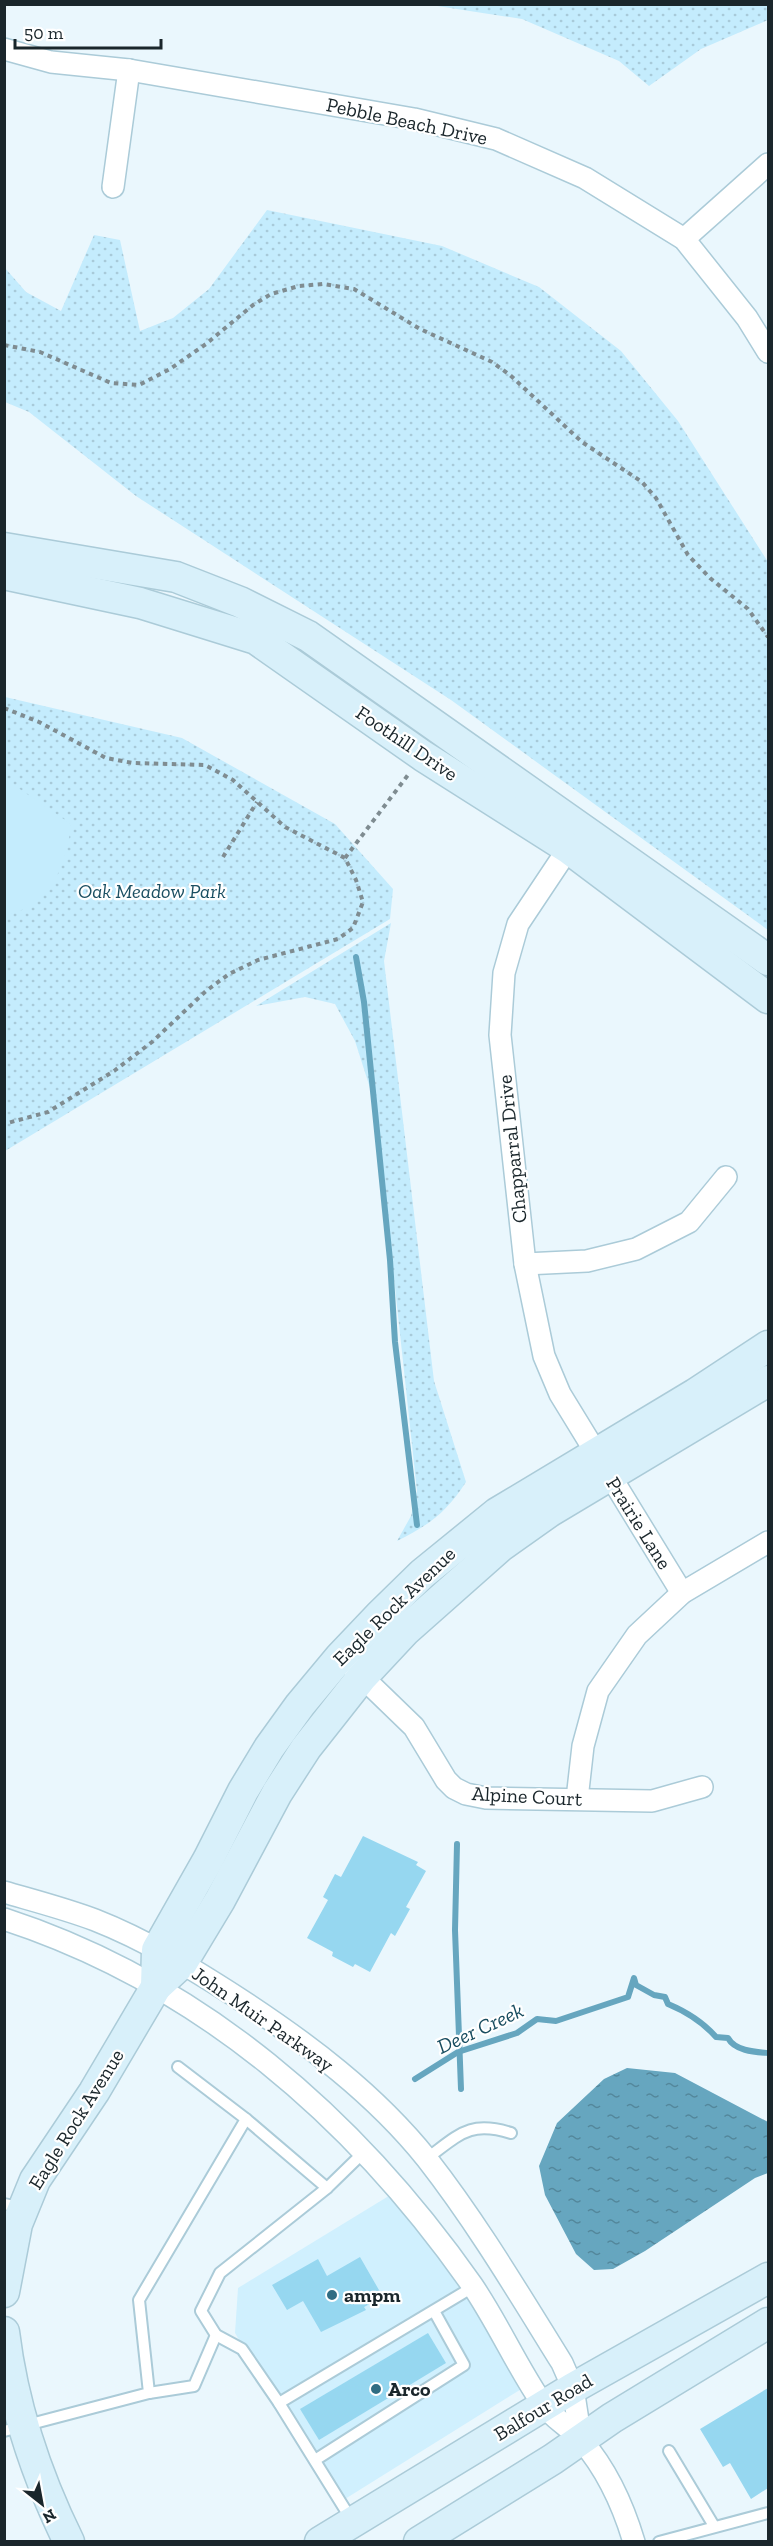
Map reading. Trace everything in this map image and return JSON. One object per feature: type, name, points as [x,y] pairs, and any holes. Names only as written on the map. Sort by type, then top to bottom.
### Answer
[{"type":"street","name":"Pebble Beach Drive","points":[[4,49],[51,62],[129,70],[414,119],[496,140],[585,178],[684,239],[747,318],[768,352]]},
{"type":"street","points":[[112,187],[129,70]]},
{"type":"street","points":[[684,239],[768,164]]},
{"type":"street","name":"Foothill Drive","points":[[4,548],[176,577],[240,602],[308,636],[575,838],[768,998]]},
{"type":"street","name":"Foothill Drive","points":[[4,574],[140,603],[256,639],[423,756],[575,838],[768,960]]},
{"type":"street","name":"Chapparral Drive","points":[[575,838],[518,924],[504,973],[500,1035],[525,1264],[544,1356],[560,1394],[602,1464]]},
{"type":"street","points":[[525,1264],[587,1261],[636,1249],[689,1222],[726,1178]]},
{"type":"street","name":"Eagle Rock Avenue","points":[[170,1956],[220,1900],[277,1793],[306,1748],[362,1677],[405,1631],[501,1546],[549,1512],[602,1464],[695,1394],[768,1346]]},
{"type":"street","name":"Eagle Rock Avenue","points":[[4,2292],[14,2206],[94,2092],[156,1987],[208,1860],[243,1791],[269,1748],[340,1657],[422,1574],[497,1513],[602,1464],[768,1381]]},
{"type":"street","name":"Prairie Lane","points":[[602,1464],[682,1593]]},
{"type":"street","points":[[577,1799],[583,1746],[598,1691],[637,1635],[682,1593],[768,1542]]},
{"type":"street","name":"Alpine Court","points":[[340,1657],[414,1727],[446,1780],[454,1788],[466,1794],[486,1798],[652,1802],[702,1786]]},
{"type":"street","name":"John Muir Parkway","points":[[4,1892],[96,1920],[170,1956],[273,2021],[331,2065],[400,2128],[426,2158],[490,2249],[562,2363],[573,2388],[581,2440]]},
{"type":"street","name":"John Muir Parkway","points":[[4,1919],[76,1946],[156,1987],[249,2048],[317,2104],[365,2151],[412,2206],[473,2287],[543,2406],[581,2440],[624,2507],[634,2541]]},
{"type":"street","name":"Balfour Road","points":[[320,2541],[573,2388],[768,2278]]},
{"type":"street","points":[[419,2541],[581,2440],[612,2418],[768,2323]]},
{"type":"street","points":[[4,2332],[13,2388],[14,2428],[69,2541]]},
{"type":"lane","points":[[178,2067],[246,2119],[327,2188]]},
{"type":"lane","points":[[149,2393],[139,2300],[246,2119]]},
{"type":"lane","points":[[426,2158],[473,2128],[490,2127],[511,2133]]},
{"type":"lane","points":[[353,2522],[243,2349],[216,2335],[201,2311],[220,2273],[327,2188],[365,2151]]},
{"type":"lane","points":[[279,2403],[473,2287]]},
{"type":"lane","points":[[315,2460],[464,2365],[434,2310]]},
{"type":"lane","points":[[14,2428],[149,2393],[194,2386],[210,2354],[216,2335]]},
{"type":"lane","points":[[669,2451],[714,2526]]},
{"type":"lane","points":[[659,2541],[768,2513]]},
{"type":"path","points":[[4,345],[40,352],[111,383],[139,385],[170,369],[206,344],[253,305],[271,294],[299,286],[323,284],[354,289],[420,329],[492,362],[510,375],[582,442],[642,482],[656,498],[688,555],[710,578],[748,609],[768,637]]},
{"type":"path","points":[[4,708],[39,722],[106,758],[133,763],[205,765],[233,780],[285,827],[345,858],[356,880],[363,902],[353,927],[338,939],[258,960],[229,974],[206,991],[152,1042],[114,1071],[48,1112],[4,1124]]},
{"type":"path","points":[[345,858],[423,756]]},
{"type":"path","points":[[223,857],[257,802]]},
{"type":"shaded area","points":[[392,2194],[457,2281],[523,2388],[337,2504],[235,2333],[238,2288]]},
{"type":"green space","points":[[768,4],[768,20],[701,49],[649,86],[619,61],[522,19],[431,5]]},
{"type":"green space","points":[[267,210],[442,246],[539,287],[621,351],[678,421],[768,562],[768,930],[451,700],[136,496],[29,412],[5,402],[5,268],[26,292],[61,311],[94,235],[120,240],[140,331],[173,318],[209,289]]},
{"type":"green space","name":"Oak Meadow Park","points":[[5,697],[182,738],[335,824],[393,889],[390,919],[5,1151]]},
{"type":"green space","points":[[5,779],[71,824],[60,869],[45,894],[21,910],[5,915]]},
{"type":"green space","points":[[391,923],[384,961],[434,1381],[466,1482],[436,1517],[397,1541],[411,1516],[417,1491],[389,1232],[370,1088],[355,1041],[335,1004],[305,997],[256,1006]]},
{"type":"water","points":[[627,2068],[675,2073],[768,2122],[768,2173],[755,2178],[645,2251],[613,2269],[594,2270],[576,2254],[545,2195],[539,2166],[557,2123],[604,2079]]},
{"type":"building","points":[[363,1836],[418,1862],[416,1865],[426,1871],[406,1907],[410,1909],[395,1936],[391,1933],[370,1972],[355,1964],[353,1967],[332,1956],[333,1952],[307,1938],[328,1900],[323,1897],[335,1874],[341,1877]]},
{"type":"building","points":[[360,2257],[383,2297],[364,2307],[366,2310],[321,2332],[303,2301],[287,2310],[272,2285],[318,2259],[327,2276]]},
{"type":"building","points":[[428,2333],[446,2363],[319,2440],[300,2409]]},
{"type":"building","points":[[768,2388],[768,2488],[751,2499],[730,2463],[723,2467],[700,2429]]},
{"type":"waterway","points":[[356,957],[364,1002],[390,1260],[395,1342],[417,1525]]},
{"type":"waterway","points":[[457,1844],[455,1930],[461,2089]]},
{"type":"waterway","name":"Deer Creek","points":[[415,2079],[458,2052],[517,2033],[537,2019],[556,2021],[628,1997],[634,1978],[636,1985],[654,1995],[665,1997],[668,2004],[694,2018],[716,2037],[728,2038],[735,2046],[746,2050],[768,2053]]},
{"type":"place","name":"ampm","points":[[332,2295]]},
{"type":"place","name":"Arco","points":[[376,2389]]}]
